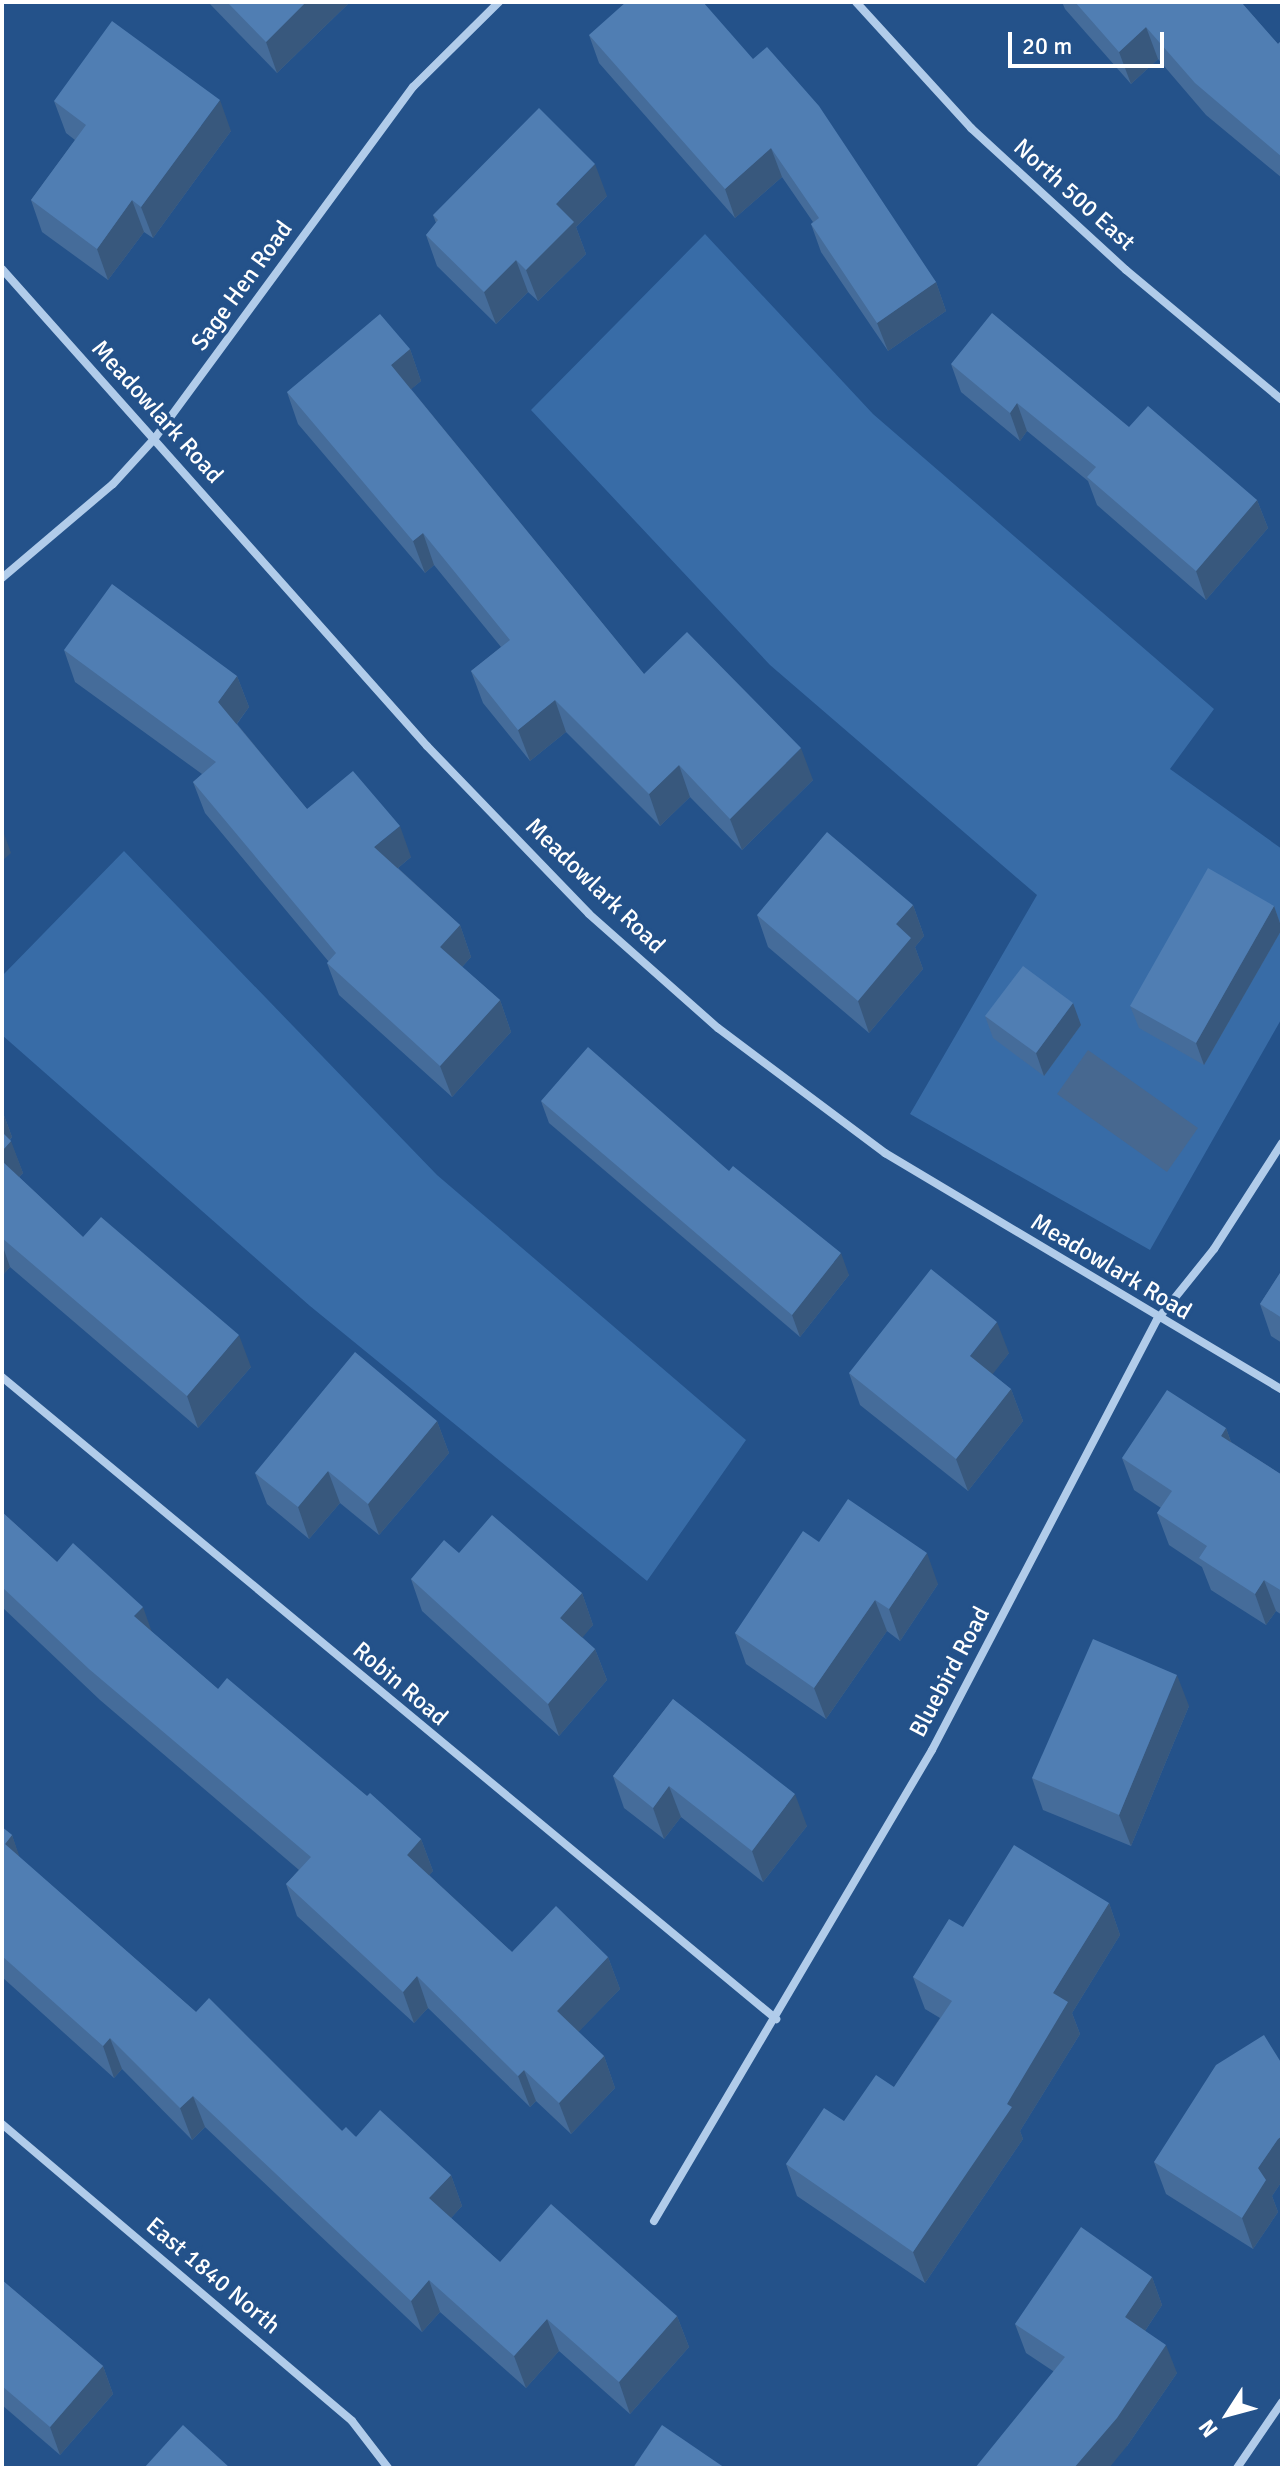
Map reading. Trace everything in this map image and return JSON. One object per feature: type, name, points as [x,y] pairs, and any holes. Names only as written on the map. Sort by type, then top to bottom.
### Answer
[{"type":"street","name":"Sage Hen Road","points":[[2,578],[113,484],[155,438],[413,87],[499,2]]},
{"type":"street","name":"North 500 East","points":[[856,2],[971,128],[1126,270],[1282,400]]},
{"type":"street","name":"Meadowlark Road","points":[[2,269],[427,746],[589,914],[707,1018],[885,1153],[1157,1320],[1282,1390]]},
{"type":"street","name":"Bluebird Road","points":[[654,2221],[932,1750],[1157,1320],[1214,1249],[1282,1143]]},
{"type":"street","name":"Robin Road","points":[[2,1377],[776,2019]]},
{"type":"street","name":"East 1840 North","points":[[2,2124],[352,2421],[388,2468]]},
{"type":"street","points":[[1237,2468],[1282,2402]]},
{"type":"shaded area","points":[[705,234],[873,414],[1214,709],[1170,769],[1282,849],[1282,1018],[1150,1250],[910,1114],[1037,895],[770,665],[531,410]]},
{"type":"shaded area","points":[[124,851],[437,1175],[746,1440],[647,1581],[310,1306],[2,1035],[2,976]]},
{"type":"shaded area","points":[[1088,1050],[1198,1128],[1167,1172],[1057,1094]]},
{"type":"building","points":[[227,2],[306,2],[266,42]]},
{"type":"building","points":[[626,2],[703,2],[753,59],[767,47],[819,106],[936,282],[877,323],[811,224],[819,218],[771,148],[725,189],[589,35]]},
{"type":"building","points":[[1075,2],[1241,2],[1278,44],[1282,40],[1282,157],[1195,83],[1146,27],[1119,52]]},
{"type":"building","points":[[112,21],[220,100],[141,207],[132,200],[97,249],[31,200],[86,125],[54,101]]},
{"type":"building","points":[[539,108],[595,164],[556,204],[574,222],[526,270],[516,260],[484,292],[426,235],[438,220],[433,215]]},
{"type":"building","points":[[992,313],[1129,427],[1148,406],[1257,500],[1196,571],[1087,477],[1096,467],[1017,403],[1010,413],[951,364]]},
{"type":"building","points":[[380,314],[410,349],[391,365],[644,674],[687,632],[801,748],[730,819],[679,765],[649,794],[555,700],[518,730],[471,671],[510,640],[423,533],[413,541],[287,392]]},
{"type":"building","points":[[112,584],[237,676],[218,702],[307,809],[353,771],[400,826],[374,847],[460,925],[440,947],[500,1000],[440,1066],[327,963],[336,953],[193,782],[216,762],[64,650]]},
{"type":"building","points":[[827,832],[913,905],[896,924],[911,938],[858,1001],[757,915]]},
{"type":"building","points":[[1208,868],[1274,906],[1196,1043],[1130,1006]]},
{"type":"building","points":[[1023,966],[1073,1003],[1036,1053],[985,1016]]},
{"type":"building","points":[[588,1047],[729,1171],[733,1166],[841,1253],[792,1315],[541,1101]]},
{"type":"building","points":[[2,1132],[11,1141],[2,1151]]},
{"type":"building","points":[[2,1161],[83,1237],[101,1217],[239,1335],[187,1396],[2,1238]]},
{"type":"building","points":[[931,1269],[997,1322],[970,1356],[1011,1389],[956,1459],[849,1373]]},
{"type":"building","points":[[1282,1270],[1282,1318],[1260,1304]]},
{"type":"building","points":[[355,1352],[437,1421],[368,1504],[328,1471],[298,1507],[255,1473]]},
{"type":"building","points":[[1167,1390],[1226,1428],[1221,1436],[1282,1475],[1282,1591],[1264,1580],[1255,1594],[1199,1558],[1207,1546],[1157,1513],[1172,1491],[1122,1458]]},
{"type":"building","points":[[848,1499],[927,1553],[889,1609],[875,1600],[814,1688],[735,1633],[803,1531],[819,1542]]},
{"type":"building","points":[[2,1512],[57,1562],[73,1543],[143,1607],[134,1616],[218,1689],[227,1678],[367,1796],[370,1793],[421,1839],[407,1855],[512,1952],[556,1906],[608,1957],[557,2011],[604,2056],[559,2103],[524,2070],[518,2076],[417,1976],[403,1992],[286,1884],[311,1857],[89,1669],[2,1587]]},
{"type":"building","points":[[492,1515],[582,1593],[560,1618],[595,1649],[548,1704],[411,1579],[444,1540],[459,1553]]},
{"type":"building","points":[[1093,1639],[1177,1675],[1119,1815],[1032,1778]]},
{"type":"building","points":[[673,1699],[795,1794],[752,1851],[669,1786],[653,1808],[613,1776]]},
{"type":"building","points":[[2,1827],[12,1835],[5,1844],[196,2012],[209,1998],[342,2131],[346,2127],[356,2137],[380,2110],[451,2175],[429,2198],[500,2262],[551,2204],[677,2316],[619,2382],[547,2319],[514,2356],[429,2280],[411,2301],[193,2096],[180,2108],[110,2038],[103,2046],[2,1956]]},
{"type":"building","points":[[1014,1845],[1109,1903],[1053,1993],[1068,2002],[1007,2104],[1012,2107],[913,2252],[786,2164],[824,2108],[844,2121],[876,2075],[894,2087],[952,2001],[913,1977],[949,1919],[963,1927]]},
{"type":"building","points":[[1264,2035],[1282,2064],[1282,2136],[1258,2168],[1266,2180],[1242,2218],[1154,2162],[1216,2065]]},
{"type":"building","points":[[1081,2227],[1152,2277],[1125,2317],[1166,2345],[1117,2418],[1074,2468],[975,2468],[1065,2357],[1015,2324]]},
{"type":"building","points":[[2,2280],[103,2366],[50,2427],[2,2386]]},
{"type":"building","points":[[183,2425],[230,2468],[144,2468]]},
{"type":"building","points":[[662,2425],[725,2468],[633,2468]]}]
